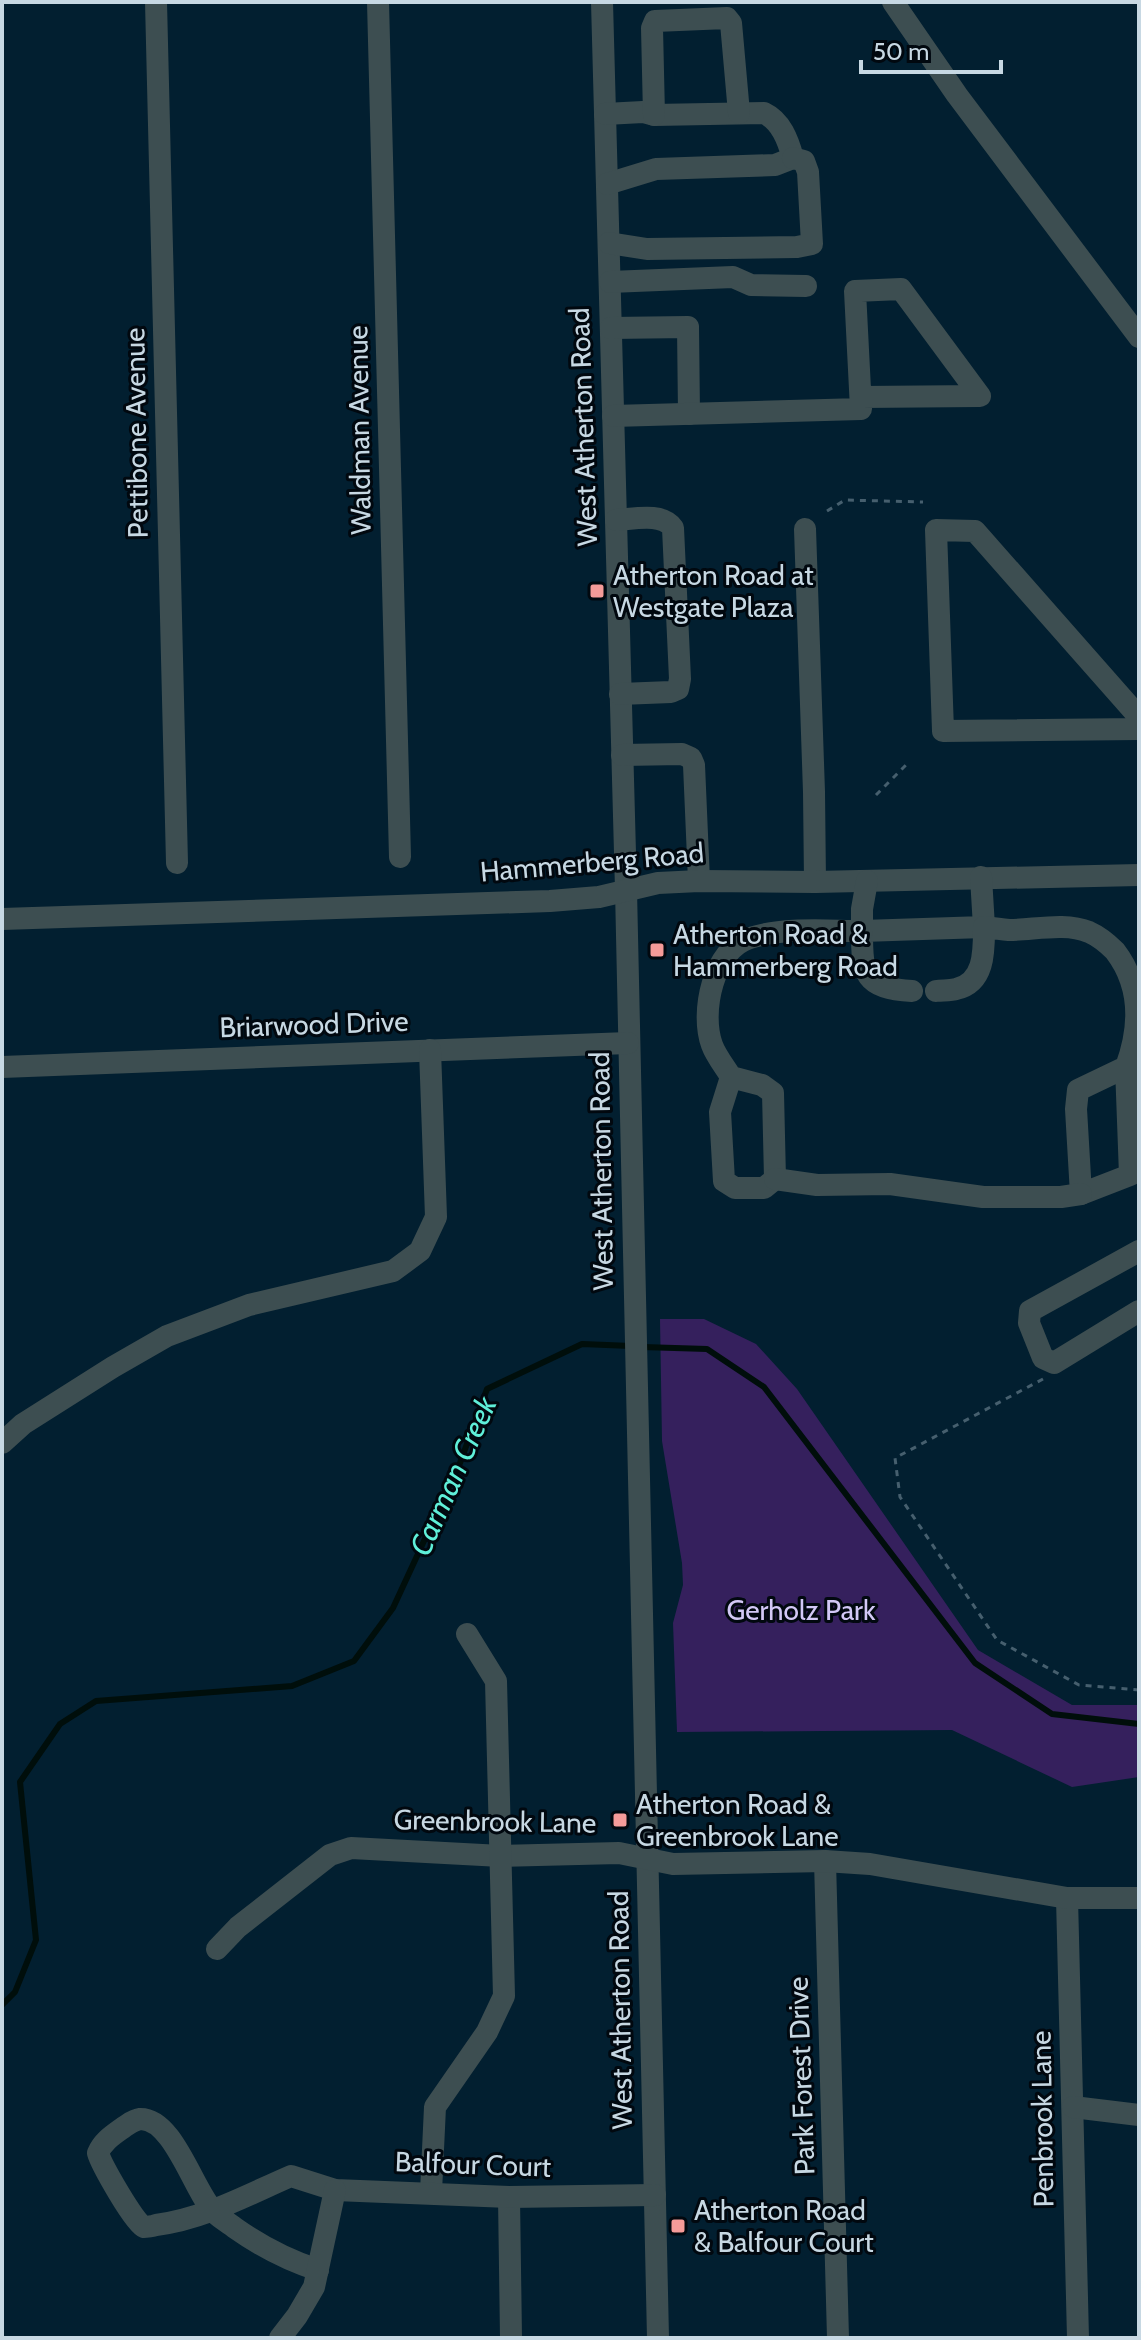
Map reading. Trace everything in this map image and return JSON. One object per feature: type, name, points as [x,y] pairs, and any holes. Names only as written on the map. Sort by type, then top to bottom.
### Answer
[{"type":"street","name":"Pettibone Avenue","points":[[156,2],[177,863]]},
{"type":"street","name":"Waldman Avenue","points":[[378,2],[400,857]]},
{"type":"street","name":"West Atherton Road","points":[[602,2],[626,890],[658,2338]]},
{"type":"street","points":[[893,2],[957,95],[1139,337]]},
{"type":"street","points":[[654,115],[652,28],[655,21],[727,18],[731,23],[739,113]]},
{"type":"street","points":[[605,114],[764,113],[773,117],[789,141],[793,158]]},
{"type":"street","points":[[607,184],[656,169],[775,165],[793,158],[804,161],[808,172],[812,244],[797,247],[647,249],[609,243]]},
{"type":"street","points":[[610,282],[733,277],[751,285],[806,286]]},
{"type":"street","points":[[613,416],[861,409],[855,291],[901,289],[980,396],[861,397]]},
{"type":"street","points":[[611,328],[688,327],[689,414]]},
{"type":"street","points":[[616,520],[661,518],[673,528],[680,679],[678,689],[671,692],[620,694]]},
{"type":"street","points":[[805,529],[815,882]]},
{"type":"street","points":[[1139,717],[975,531],[936,530],[943,731],[1139,729]]},
{"type":"street","points":[[622,755],[682,754],[691,758],[694,765],[699,881]]},
{"type":"street","name":"Hammerberg Road","points":[[2,919],[550,901],[599,897],[658,883],[699,881],[815,882],[1139,875]]},
{"type":"street","points":[[936,991],[959,989],[970,982],[979,970],[984,957],[981,877]]},
{"type":"street","points":[[867,881],[862,909],[862,964],[873,982],[892,990],[912,991]]},
{"type":"street","points":[[731,1077],[720,1112],[724,1181],[735,1188],[764,1188],[775,1179],[817,1185],[890,1184],[983,1197],[1081,1194],[1130,1175],[1126,1067],[1138,1022],[1138,993],[1122,958],[1110,946],[1089,932],[1069,928],[1008,930],[984,927],[771,934],[747,938],[732,950],[718,968],[710,991],[707,1014],[712,1045],[731,1077],[762,1085],[773,1093],[775,1179]]},
{"type":"street","name":"Briarwood Drive","points":[[2,1067],[628,1043]]},
{"type":"street","points":[[2,1443],[23,1424],[167,1336],[249,1305],[393,1271],[420,1251],[436,1217],[430,1050]]},
{"type":"street","points":[[1081,1194],[1076,1109],[1078,1090],[1126,1067]]},
{"type":"street","points":[[1139,1251],[1030,1311],[1029,1323],[1043,1358],[1054,1363],[1139,1311]]},
{"type":"street","points":[[431,2192],[435,2107],[487,2032],[504,1996],[496,1681],[467,1634]]},
{"type":"street","name":"Greenbrook Lane","points":[[217,1949],[238,1927],[330,1855],[351,1848],[501,1856],[619,1853],[673,1864],[825,1861],[870,1864],[1067,1898],[1139,1898]]},
{"type":"street","name":"Park Forest Drive","points":[[825,1861],[838,2338]]},
{"type":"street","name":"Penbrook Lane","points":[[1067,1898],[1078,2338]]},
{"type":"street","points":[[1073,2107],[1139,2115]]},
{"type":"street","points":[[214,2212],[145,2227],[140,2224],[100,2161],[98,2153],[101,2147],[110,2136],[135,2120],[152,2121],[178,2151],[214,2212],[263,2248],[318,2270]]},
{"type":"street","name":"Balfour Court","points":[[214,2212],[291,2176],[335,2190],[509,2197],[655,2195]]},
{"type":"street","points":[[280,2338],[314,2287],[335,2190]]},
{"type":"street","points":[[509,2197],[511,2338]]},
{"type":"path","points":[[827,511],[845,500],[923,502]]},
{"type":"path","points":[[876,795],[908,763]]},
{"type":"path","points":[[1043,1379],[895,1458],[900,1497],[997,1640],[1079,1685],[1139,1690]]},
{"type":"green space","name":"Gerholz Park","points":[[660,1319],[704,1319],[756,1344],[797,1389],[978,1650],[1072,1705],[1139,1705],[1139,1777],[1072,1787],[952,1730],[677,1732],[673,1623],[683,1585],[662,1441]]},
{"type":"waterway","name":"Carman Creek","points":[[2,2005],[15,1992],[36,1940],[20,1782],[60,1724],[96,1701],[292,1686],[354,1661],[393,1608],[460,1463],[487,1389],[582,1344],[631,1346]]},
{"type":"waterway","name":"Carman Creek","points":[[642,1347],[707,1349],[764,1387],[975,1663],[1052,1714],[1139,1724]]},
{"type":"place","name":"Atherton Road at Westgate Plaza","points":[[597,591]]},
{"type":"place","name":"Atherton Road & Hammerberg Road","points":[[657,950]]},
{"type":"place","name":"Atherton Road & Greenbrook Lane","points":[[620,1820]]},
{"type":"place","name":"Atherton Road & Balfour Court","points":[[678,2226]]}]
